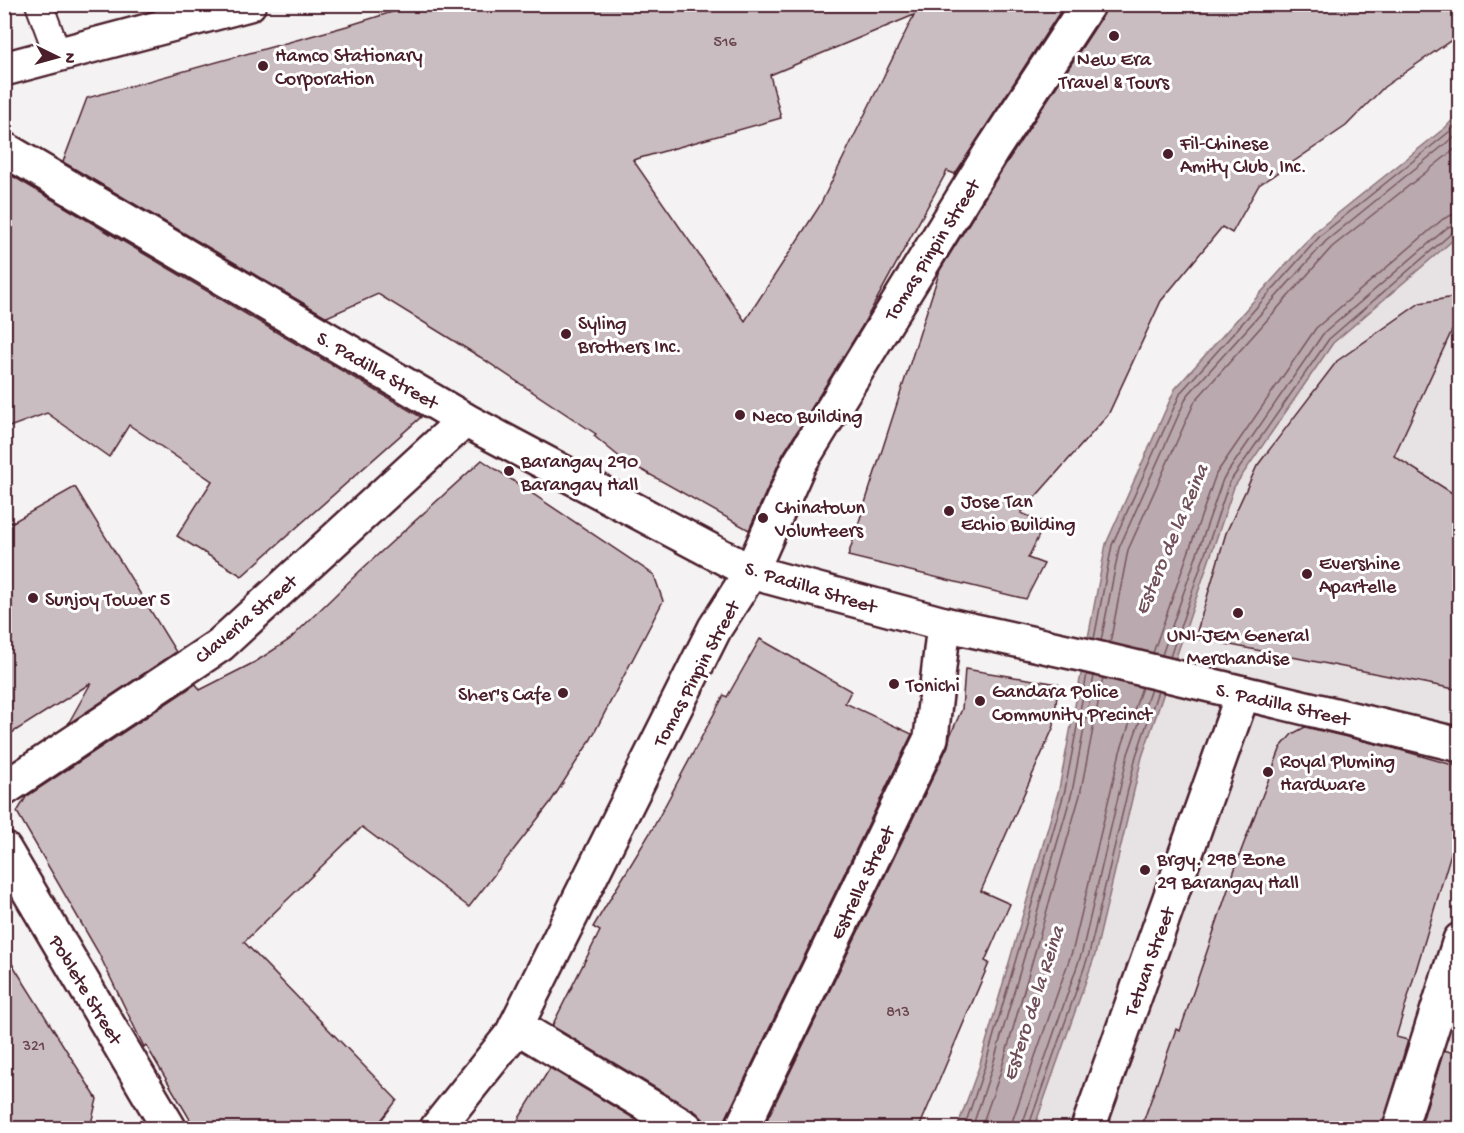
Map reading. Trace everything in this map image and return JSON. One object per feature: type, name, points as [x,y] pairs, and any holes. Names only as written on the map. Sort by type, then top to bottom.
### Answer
[{"type":"street","points":[[4,69],[58,55],[170,15],[249,4]]},
{"type":"street","name":"Tomas Pinpin Street","points":[[437,1128],[512,1034],[716,628],[751,572],[798,464],[991,152],[1088,4]]},
{"type":"street","name":"S. Padilla Street","points":[[4,148],[465,420],[751,572],[945,624],[1080,654],[1460,746]]},
{"type":"street","name":"Claveria Street","points":[[4,789],[220,645],[465,420]]},
{"type":"street","name":"Estrella Street","points":[[742,1128],[931,738],[945,624]]},
{"type":"street","name":"Tetuan Street","points":[[1088,1128],[1243,693]]},
{"type":"street","name":"Poblete Street","points":[[4,849],[169,1128]]},
{"type":"street","points":[[1400,1128],[1460,940]]},
{"type":"street","points":[[516,1026],[686,1128]]},
{"type":"lane","points":[[39,4],[58,55]]},
{"type":"shaded area","points":[[1459,235],[1459,1128],[1034,1128],[1095,955],[1142,757],[1234,487],[1333,343]]},
{"type":"water","name":"Estero de la Reina","points":[[1459,113],[1459,235],[1333,343],[1234,487],[1142,757],[1095,955],[1034,1128],[957,1128],[979,1067],[1059,789],[1106,544],[1175,389],[1316,231],[1446,127]]},
{"type":"building","points":[[418,4],[1065,4],[955,174],[947,171],[861,328],[783,454],[749,530],[622,459],[594,436],[596,434],[480,357],[378,294],[327,317],[63,162],[87,98]],"holes":[[[914,15],[819,207],[745,321],[633,160],[781,118],[770,75]]]},
{"type":"building","points":[[1107,4],[1460,4],[1460,34],[1384,87],[1346,126],[1259,185],[1232,233],[1222,227],[1161,301],[1108,415],[1021,513],[1045,523],[1028,558],[1044,564],[1026,599],[848,556],[940,270],[1007,162],[1104,14]]},
{"type":"building","points":[[4,171],[421,417],[242,576],[177,536],[212,481],[129,425],[109,457],[47,413],[4,429]]},
{"type":"building","points":[[1460,296],[1460,313],[1394,456],[1460,498],[1460,690],[1195,638],[1226,533],[1257,466],[1337,361],[1420,303]]},
{"type":"building","points":[[482,460],[654,575],[663,601],[591,739],[550,803],[469,907],[362,827],[244,942],[397,1100],[375,1128],[195,1128],[146,1045],[144,1047],[98,952],[17,812],[26,797],[196,684],[200,690],[255,662],[289,640],[361,570]]},
{"type":"building","points":[[75,487],[176,652],[68,724],[91,683],[4,738],[4,527]]},
{"type":"building","points":[[760,639],[851,691],[845,703],[912,734],[723,1128],[705,1128],[703,1119],[696,1112],[552,1026],[600,931],[593,927],[653,828],[724,695],[727,697]]},
{"type":"building","points":[[965,669],[1058,684],[1054,726],[981,891],[1010,904],[985,961],[989,963],[919,1128],[763,1128],[948,746],[962,709]]},
{"type":"building","points":[[1305,727],[1460,767],[1460,823],[1396,1037],[1408,1040],[1382,1128],[1141,1128],[1176,1029],[1180,1031],[1241,851],[1281,747],[1292,734]]},
{"type":"building","points":[[4,951],[97,1099],[90,1128],[4,1128]]},
{"type":"building","points":[[1444,1050],[1460,1055],[1460,1128],[1420,1128]]},
{"type":"building","points":[[550,1068],[650,1128],[513,1128]]},
{"type":"place","name":"New Era Travel & Tours","points":[[1114,36]]},
{"type":"place","name":"Hamco Stationary Corporation","points":[[263,66]]},
{"type":"place","name":"Fil-Chinese Amity Club, Inc.","points":[[1168,154]]},
{"type":"place","name":"Syling Brothers Inc.","points":[[566,334]]},
{"type":"place","name":"Neco Building","points":[[740,415]]},
{"type":"place","name":"Barangay 290 Barangay Hall","points":[[509,471]]},
{"type":"place","name":"Jose Tan Echio Building","points":[[949,511]]},
{"type":"place","name":"Chinatown Volunteers","points":[[763,518]]},
{"type":"place","name":"Evershine Apartelle","points":[[1307,574]]},
{"type":"place","name":"Sunjoy Tower 5","points":[[33,598]]},
{"type":"place","name":"UNI-JEM General Merchandise","points":[[1238,613]]},
{"type":"place","name":"Tonichi","points":[[894,684]]},
{"type":"place","name":"Sher's Cafe","points":[[563,693]]},
{"type":"place","name":"Gandara Police Community Precinct","points":[[980,701]]},
{"type":"place","name":"Royal Pluming Hardware","points":[[1268,772]]},
{"type":"place","name":"Brgy. 298 Zone 29 Barangay Hall","points":[[1145,870]]}]
